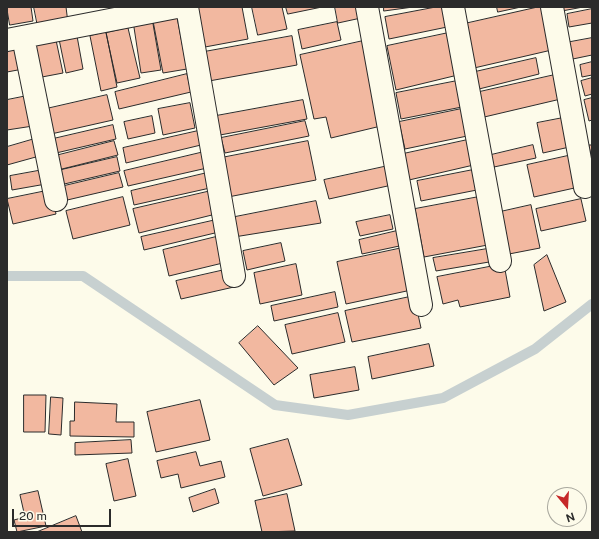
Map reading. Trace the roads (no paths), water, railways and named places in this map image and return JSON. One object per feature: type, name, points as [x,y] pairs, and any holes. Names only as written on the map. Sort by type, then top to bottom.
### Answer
[{"type":"street","points":[[56,200],[15,39],[178,7]]},
{"type":"street","points":[[187,7],[234,276]]},
{"type":"street","points":[[367,7],[422,305]]},
{"type":"street","points":[[453,7],[500,261]]},
{"type":"street","points":[[552,7],[585,187]]},
{"type":"waterway","points":[[7,276],[83,276],[275,405],[348,415],[443,398],[535,349],[592,304]]}]
